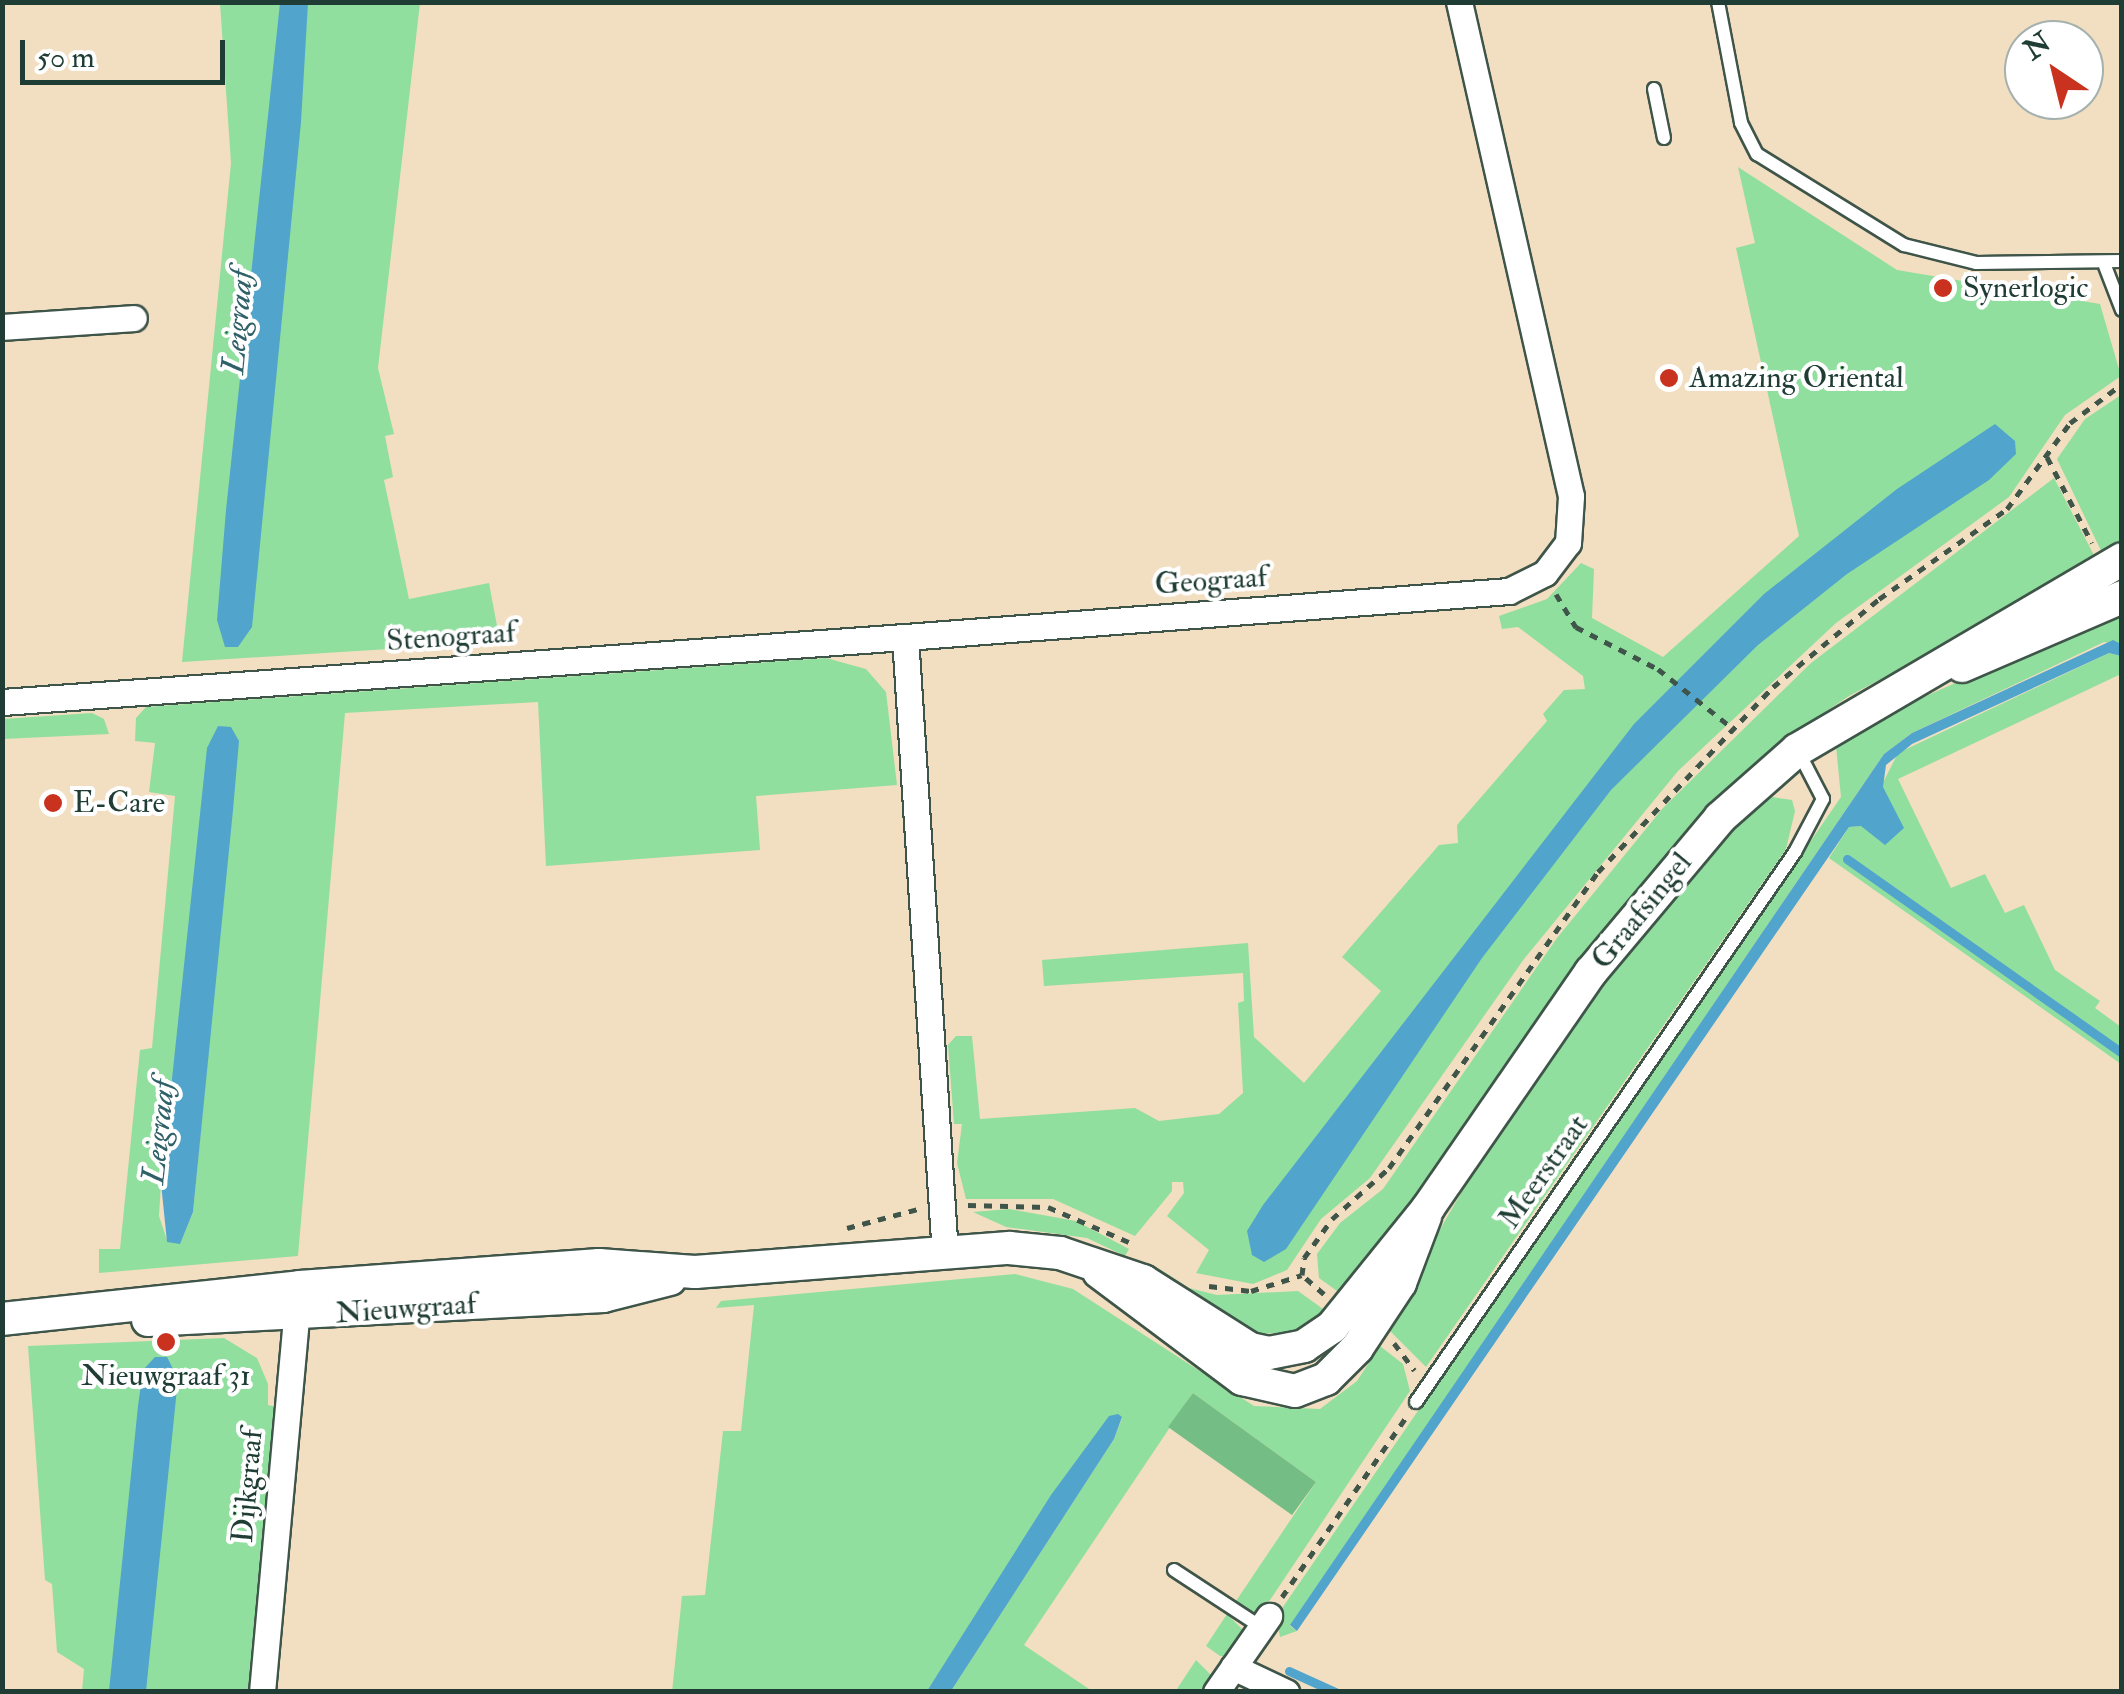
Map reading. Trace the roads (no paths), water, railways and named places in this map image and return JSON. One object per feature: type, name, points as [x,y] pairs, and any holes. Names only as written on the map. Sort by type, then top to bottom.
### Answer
[{"type":"street","name":"Geograaf","points":[[905,637],[1509,592],[1545,573],[1568,543],[1571,496],[1459,2]]},
{"type":"street","points":[[2,327],[134,318]]},
{"type":"street","name":"Graafsingel","points":[[1359,1318],[1428,1208],[1632,920],[1720,818],[1797,750],[1919,680],[2002,653],[2116,575]]},
{"type":"street","points":[[905,637],[945,1255]]},
{"type":"street","name":"Stenograaf","points":[[2,702],[905,637]]},
{"type":"street","name":"Nieuwgraaf","points":[[2,1319],[298,1302],[600,1265],[696,1272],[1009,1248],[1088,1260],[1143,1281],[1232,1340],[1269,1353],[1320,1338],[1359,1318]]},
{"type":"street","name":"Dijkgraaf","points":[[262,1692],[298,1302]]},
{"type":"street","points":[[1216,1692],[1265,1621]]},
{"type":"street","points":[[1233,1667],[1286,1692]]},
{"type":"lane","points":[[1718,2],[1741,124],[1757,154],[1904,245],[1976,263],[2105,266],[2122,261]]},
{"type":"lane","points":[[1654,90],[1664,138]]},
{"type":"lane","points":[[2105,266],[2122,310]]},
{"type":"lane","name":"Meerstraat","points":[[1416,1402],[1795,852],[1824,799],[1797,750]]},
{"type":"lane","points":[[1174,1570],[1265,1621]]},
{"type":"water","points":[[280,3],[308,3],[301,122],[252,627],[238,647],[225,647],[217,620],[226,510]]},
{"type":"water","points":[[1995,424],[2015,441],[2016,454],[1989,480],[1847,574],[1758,645],[1611,790],[1482,958],[1286,1249],[1264,1262],[1252,1255],[1247,1231],[1263,1205],[1634,724],[1764,594],[1897,489]]},
{"type":"water","points":[[2113,640],[2121,644],[2121,656],[2109,653],[1912,744],[1886,765],[1883,787],[1904,828],[1885,845],[1861,826],[1849,827],[1297,1631],[1290,1625],[1884,754],[1912,733]]},
{"type":"water","points":[[218,726],[231,727],[239,741],[193,1212],[180,1244],[167,1242],[161,1183],[207,748]]},
{"type":"water","points":[[155,1357],[167,1357],[178,1379],[146,1691],[109,1691],[138,1406],[143,1370]]},
{"type":"water","points":[[1109,1416],[1122,1417],[1114,1439],[951,1691],[927,1691],[1051,1495]]},
{"type":"waterway","points":[[1847,859],[2122,1053]]},
{"type":"waterway","points":[[1289,1671],[1335,1692]]},
{"type":"place","name":"Synerlogic","points":[[1943,288]]},
{"type":"place","name":"Amazing Oriental","points":[[1669,378]]},
{"type":"place","name":"E-Care","points":[[53,803]]},
{"type":"place","name":"Nieuwgraaf 31","points":[[166,1342]]},
{"type":"water label","name":"Leigraaf","points":[[238,322]]},
{"type":"water label","name":"Leigraaf","points":[[159,1132]]}]
